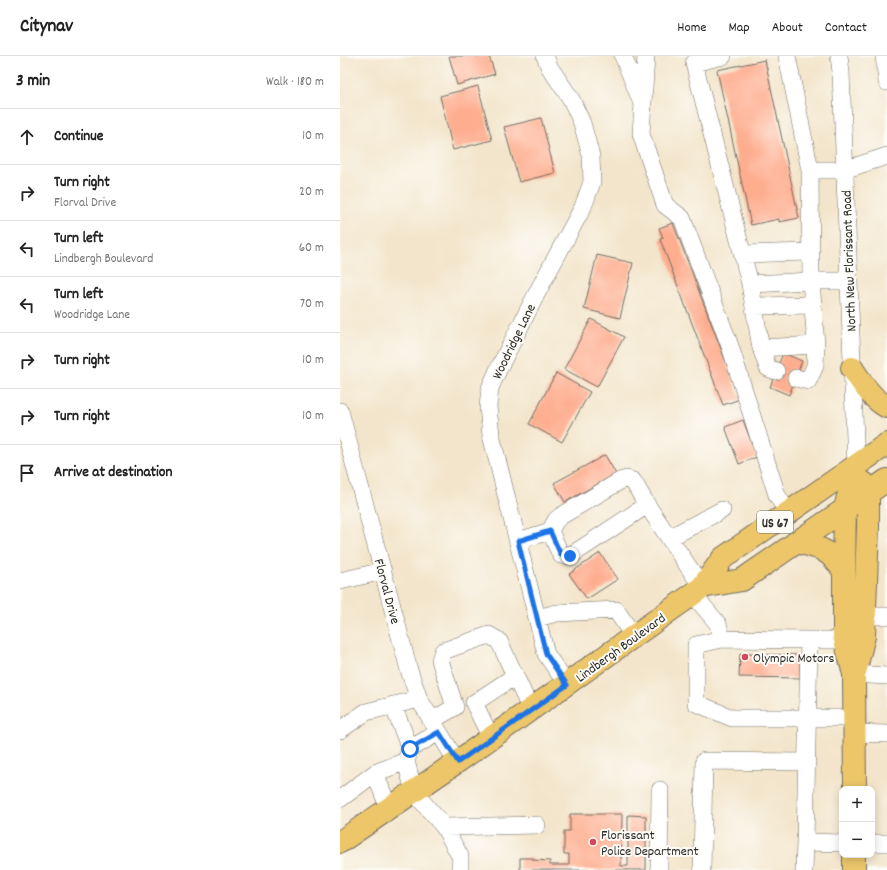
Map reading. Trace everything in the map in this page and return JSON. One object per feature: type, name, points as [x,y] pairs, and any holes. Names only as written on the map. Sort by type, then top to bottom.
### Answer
[{"type":"main road","points":[[852,368],[864,387],[879,403],[887,407]]},
{"type":"main road","name":"Lindbergh Boulevard","points":[[341,839],[389,809],[458,762],[698,591],[724,558],[887,444]]},
{"type":"main road","name":"North New Florissant Road","points":[[854,674],[864,636],[868,527],[868,492],[856,466]]},
{"type":"main road","name":"North New Florissant Road","points":[[854,786],[854,674],[846,640],[844,571],[845,508],[856,466]]},
{"type":"main road","name":"Lindbergh Boulevard","points":[[698,591],[742,580],[887,480]]},
{"type":"main road","points":[[796,542],[819,547],[835,558],[844,571]]},
{"type":"main road","points":[[854,858],[854,870]]},
{"type":"street","name":"Woodridge Lane","points":[[545,56],[550,68],[571,99],[582,123],[591,156],[592,182],[583,207],[498,368],[490,388],[488,408],[491,435],[546,654],[567,685]]},
{"type":"street","points":[[623,56],[643,105]]},
{"type":"street","points":[[646,56],[641,134],[666,205],[682,218],[730,346],[777,495],[788,513]]},
{"type":"street","points":[[722,56],[694,63],[743,254],[750,284],[761,348],[768,368],[776,371]]},
{"type":"street","points":[[787,56],[810,170],[810,252],[816,345],[815,366],[808,382],[796,378]]},
{"type":"street","name":"North New Florissant Road","points":[[839,56],[841,72],[856,466]]},
{"type":"street","points":[[884,56],[887,82]]},
{"type":"street","points":[[810,170],[844,170],[887,156]]},
{"type":"street","points":[[743,254],[810,252]]},
{"type":"street","points":[[750,284],[848,281]]},
{"type":"street","points":[[754,306],[814,305]]},
{"type":"street","points":[[761,348],[816,345]]},
{"type":"street","name":"Florval Drive","points":[[340,410],[409,670],[419,699],[458,762]]},
{"type":"street","points":[[518,541],[550,531],[560,516],[620,481],[627,479],[633,481],[669,538],[718,624],[722,638]]},
{"type":"street","points":[[550,531],[561,555],[570,556],[647,505]]},
{"type":"street","points":[[669,538],[722,510]]},
{"type":"street","points":[[340,581],[382,571]]},
{"type":"street","points":[[537,618],[557,613],[616,610],[634,637]]},
{"type":"street","points":[[865,616],[887,616]]},
{"type":"street","points":[[455,707],[440,660],[443,651],[489,635],[498,641],[531,710]]},
{"type":"street","points":[[846,640],[722,638],[696,646],[696,703],[732,718],[808,718],[855,725],[887,734]]},
{"type":"street","points":[[804,870],[809,640]]},
{"type":"street","points":[[854,674],[887,676]]},
{"type":"street","points":[[340,799],[375,773],[408,755],[455,707],[474,703],[515,676]]},
{"type":"street","points":[[340,730],[366,712],[419,699]]},
{"type":"street","points":[[474,703],[492,738]]},
{"type":"street","points":[[393,705],[408,755],[414,792],[444,827],[460,856],[460,870]]},
{"type":"street","points":[[702,870],[704,761],[807,762]]},
{"type":"street","points":[[375,773],[389,809]]},
{"type":"street","points":[[659,870],[660,790]]},
{"type":"street","points":[[444,827],[537,825]]},
{"type":"street","points":[[805,842],[839,843]]},
{"type":"street","points":[[875,843],[887,843]]},
{"type":"building","points":[[449,56],[489,56],[495,74],[457,85]]},
{"type":"building","points":[[765,60],[799,218],[779,222],[779,219],[751,225],[717,70]]},
{"type":"building","points":[[478,86],[492,140],[453,150],[440,96]]},
{"type":"building","points":[[541,118],[555,173],[519,182],[504,127]]},
{"type":"building","points":[[673,223],[740,399],[723,405],[660,239],[663,238],[659,228]]},
{"type":"building","points":[[597,255],[633,263],[620,318],[584,309]]},
{"type":"building","points":[[591,319],[624,337],[597,387],[564,369]]},
{"type":"building","points":[[783,353],[802,361],[789,395],[770,387]]},
{"type":"building","points":[[556,373],[590,392],[562,442],[529,424]]},
{"type":"building","points":[[743,420],[757,457],[739,464],[725,427]]},
{"type":"building","points":[[605,455],[616,474],[565,502],[554,483]]},
{"type":"building","points":[[600,553],[618,579],[587,599],[569,574]]},
{"type":"building","points":[[740,654],[800,655],[800,678],[739,677]]},
{"type":"building","name":"Florissant Police Department","points":[[570,814],[622,814],[621,866],[628,866],[628,815],[646,816],[646,870],[520,870],[520,858],[533,858],[533,860],[550,861],[550,865],[569,865],[569,854],[564,854],[564,831],[570,831]]},
{"type":"place","name":"Olympic Motors","points":[[745,657]]},
{"type":"place","name":"Florissant Police Department","points":[[593,842]]},
{"type":"route","points":[[410,749],[439,732],[458,762],[567,685],[546,654],[518,541],[550,531],[561,555],[570,556]]}]
